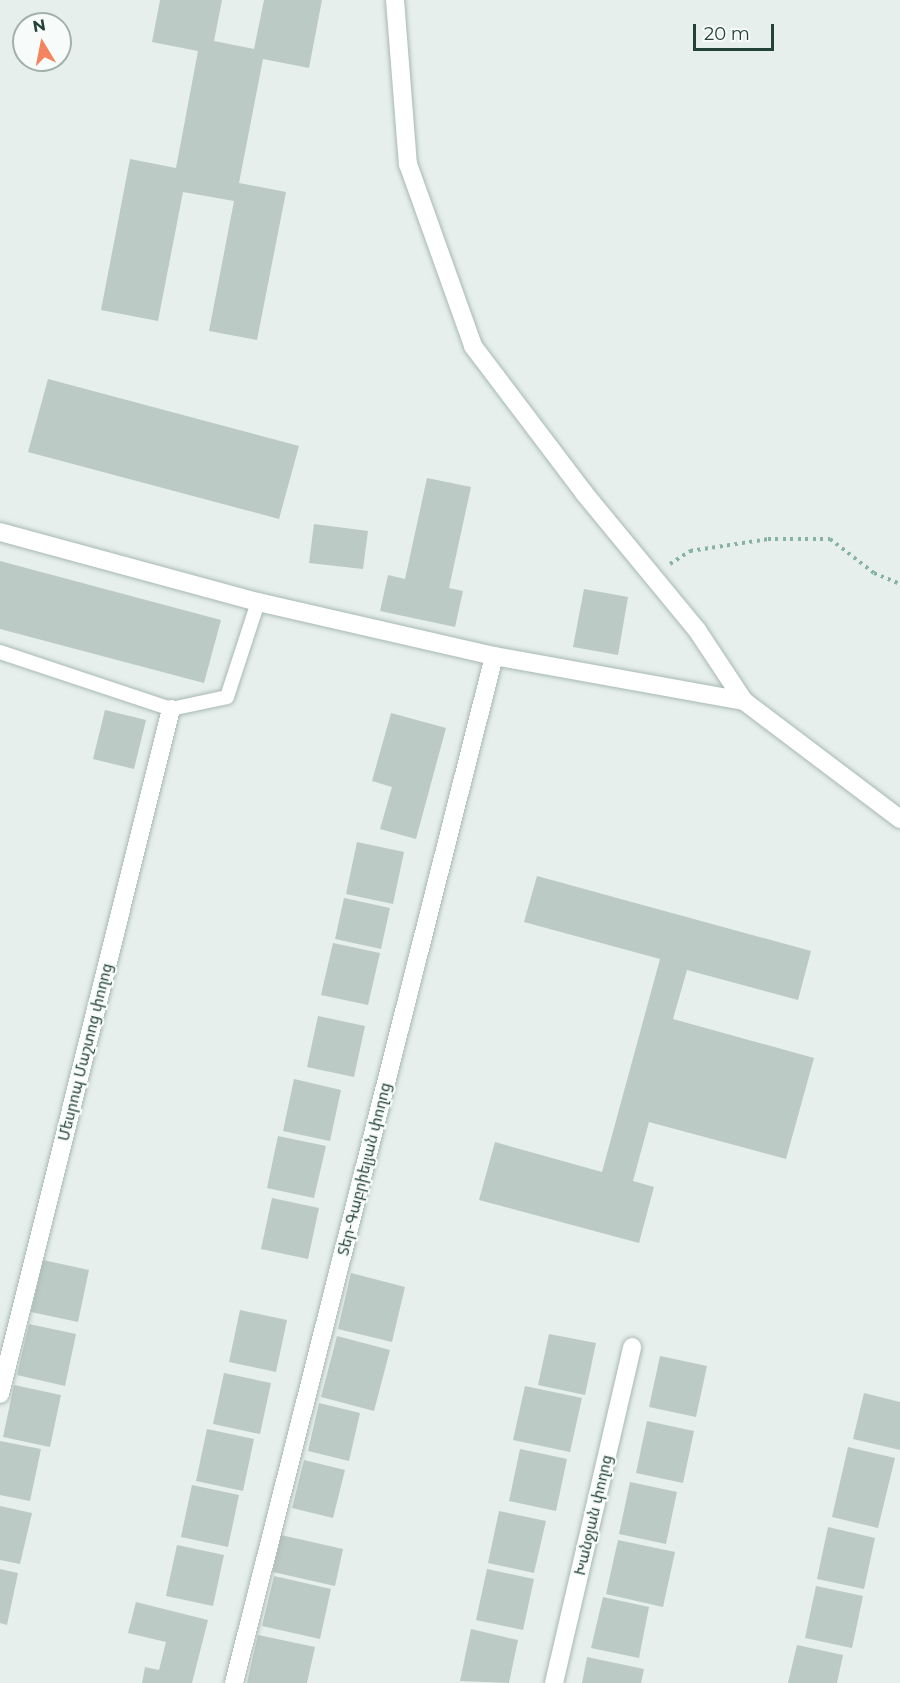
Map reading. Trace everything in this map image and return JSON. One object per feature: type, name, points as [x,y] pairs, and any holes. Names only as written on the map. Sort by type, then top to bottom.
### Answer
[{"type":"street","points":[[395,0],[408,164],[473,346],[697,630],[744,700],[900,819]]},
{"type":"street","points":[[0,532],[258,602],[494,656],[744,700]]},
{"type":"street","name":"Տեր-Գաբրիելյան փողոց","points":[[234,1683],[494,656]]},
{"type":"street","name":"Մեսրոպ Մաշտոց փողոց","points":[[0,1394],[171,710]]},
{"type":"street","name":"Խանջյան փողոց","points":[[554,1683],[632,1347]]},
{"type":"lane","points":[[0,652],[171,710],[227,697],[258,602]]},
{"type":"path","points":[[652,575],[690,551],[768,539],[830,540],[874,573],[900,584]]},
{"type":"building","points":[[160,0],[222,0],[214,41],[254,49],[264,0],[322,0],[309,68],[263,59],[239,183],[286,192],[257,340],[209,331],[234,201],[183,192],[158,321],[101,310],[130,159],[176,168],[198,51],[152,42]]},
{"type":"building","points":[[48,379],[299,446],[279,519],[28,452]]},
{"type":"building","points":[[427,478],[471,487],[449,588],[463,591],[455,627],[380,611],[388,575],[405,579]]},
{"type":"building","points":[[314,524],[368,531],[363,569],[309,563]]},
{"type":"building","points":[[0,561],[221,620],[204,683],[0,629]]},
{"type":"building","points":[[584,589],[628,597],[618,655],[573,647]]},
{"type":"building","points":[[105,710],[146,720],[134,769],[93,759]]},
{"type":"building","points":[[391,713],[446,728],[416,839],[380,829],[392,787],[372,781]]},
{"type":"building","points":[[357,842],[404,852],[393,904],[346,894]]},
{"type":"building","points":[[537,876],[811,951],[798,1000],[687,970],[673,1019],[814,1058],[786,1159],[649,1122],[633,1181],[654,1187],[639,1243],[479,1200],[495,1142],[602,1172],[660,959],[524,922]]},
{"type":"building","points":[[344,898],[390,908],[381,949],[335,939]]},
{"type":"building","points":[[333,943],[380,953],[368,1005],[321,995]]},
{"type":"building","points":[[318,1016],[365,1026],[354,1077],[307,1067]]},
{"type":"building","points":[[294,1079],[341,1090],[330,1141],[283,1131]]},
{"type":"building","points":[[278,1136],[326,1146],[314,1198],[267,1188]]},
{"type":"building","points":[[272,1198],[319,1208],[308,1259],[261,1249]]},
{"type":"building","points":[[43,1260],[89,1270],[78,1322],[31,1312]]},
{"type":"building","points":[[351,1273],[405,1287],[392,1342],[338,1329]]},
{"type":"building","points":[[240,1310],[287,1320],[276,1372],[229,1362]]},
{"type":"building","points":[[29,1324],[76,1334],[65,1386],[17,1375]]},
{"type":"building","points":[[549,1334],[596,1343],[585,1395],[538,1385]]},
{"type":"building","points":[[337,1336],[390,1350],[374,1411],[321,1397]]},
{"type":"building","points":[[660,1356],[707,1366],[696,1417],[649,1407]]},
{"type":"building","points":[[224,1373],[271,1383],[260,1434],[213,1424]]},
{"type":"building","points":[[14,1385],[61,1395],[50,1447],[3,1437]]},
{"type":"building","points":[[525,1386],[582,1398],[570,1452],[513,1440]]},
{"type":"building","points":[[864,1393],[900,1402],[900,1450],[853,1439]]},
{"type":"building","points":[[319,1403],[360,1413],[349,1461],[308,1451]]},
{"type":"building","points":[[647,1421],[694,1431],[683,1483],[636,1473]]},
{"type":"building","points":[[207,1429],[254,1439],[243,1491],[196,1481]]},
{"type":"building","points":[[0,1441],[41,1449],[30,1501],[0,1495]]},
{"type":"building","points":[[848,1447],[895,1458],[878,1528],[832,1517]]},
{"type":"building","points":[[520,1449],[567,1459],[556,1511],[509,1501]]},
{"type":"building","points":[[304,1460],[345,1470],[333,1518],[292,1508]]},
{"type":"building","points":[[630,1482],[677,1492],[666,1544],[619,1534]]},
{"type":"building","points":[[192,1485],[239,1495],[228,1547],[181,1537]]},
{"type":"building","points":[[0,1506],[32,1513],[20,1564],[0,1560]]},
{"type":"building","points":[[499,1511],[546,1521],[534,1573],[488,1563]]},
{"type":"building","points":[[828,1527],[875,1538],[864,1589],[817,1579]]},
{"type":"building","points":[[281,1535],[343,1549],[335,1586],[273,1572]]},
{"type":"building","points":[[618,1540],[675,1552],[663,1607],[606,1594]]},
{"type":"building","points":[[177,1545],[224,1555],[213,1606],[166,1596]]},
{"type":"building","points":[[0,1569],[18,1573],[7,1625],[0,1623]]},
{"type":"building","points":[[487,1569],[534,1579],[523,1630],[476,1620]]},
{"type":"building","points":[[274,1576],[331,1589],[320,1639],[262,1626]]},
{"type":"building","points":[[816,1586],[863,1596],[852,1648],[805,1638]]},
{"type":"building","points":[[603,1597],[649,1607],[639,1658],[591,1648]]},
{"type":"building","points":[[136,1602],[208,1620],[192,1683],[142,1683],[145,1667],[159,1670],[166,1642],[128,1633]]},
{"type":"building","points":[[471,1629],[518,1640],[509,1683],[460,1681]]},
{"type":"building","points":[[258,1635],[315,1647],[307,1683],[247,1683]]},
{"type":"building","points":[[797,1645],[843,1655],[837,1683],[788,1683]]},
{"type":"building","points":[[587,1657],[644,1669],[641,1683],[582,1683]]}]
